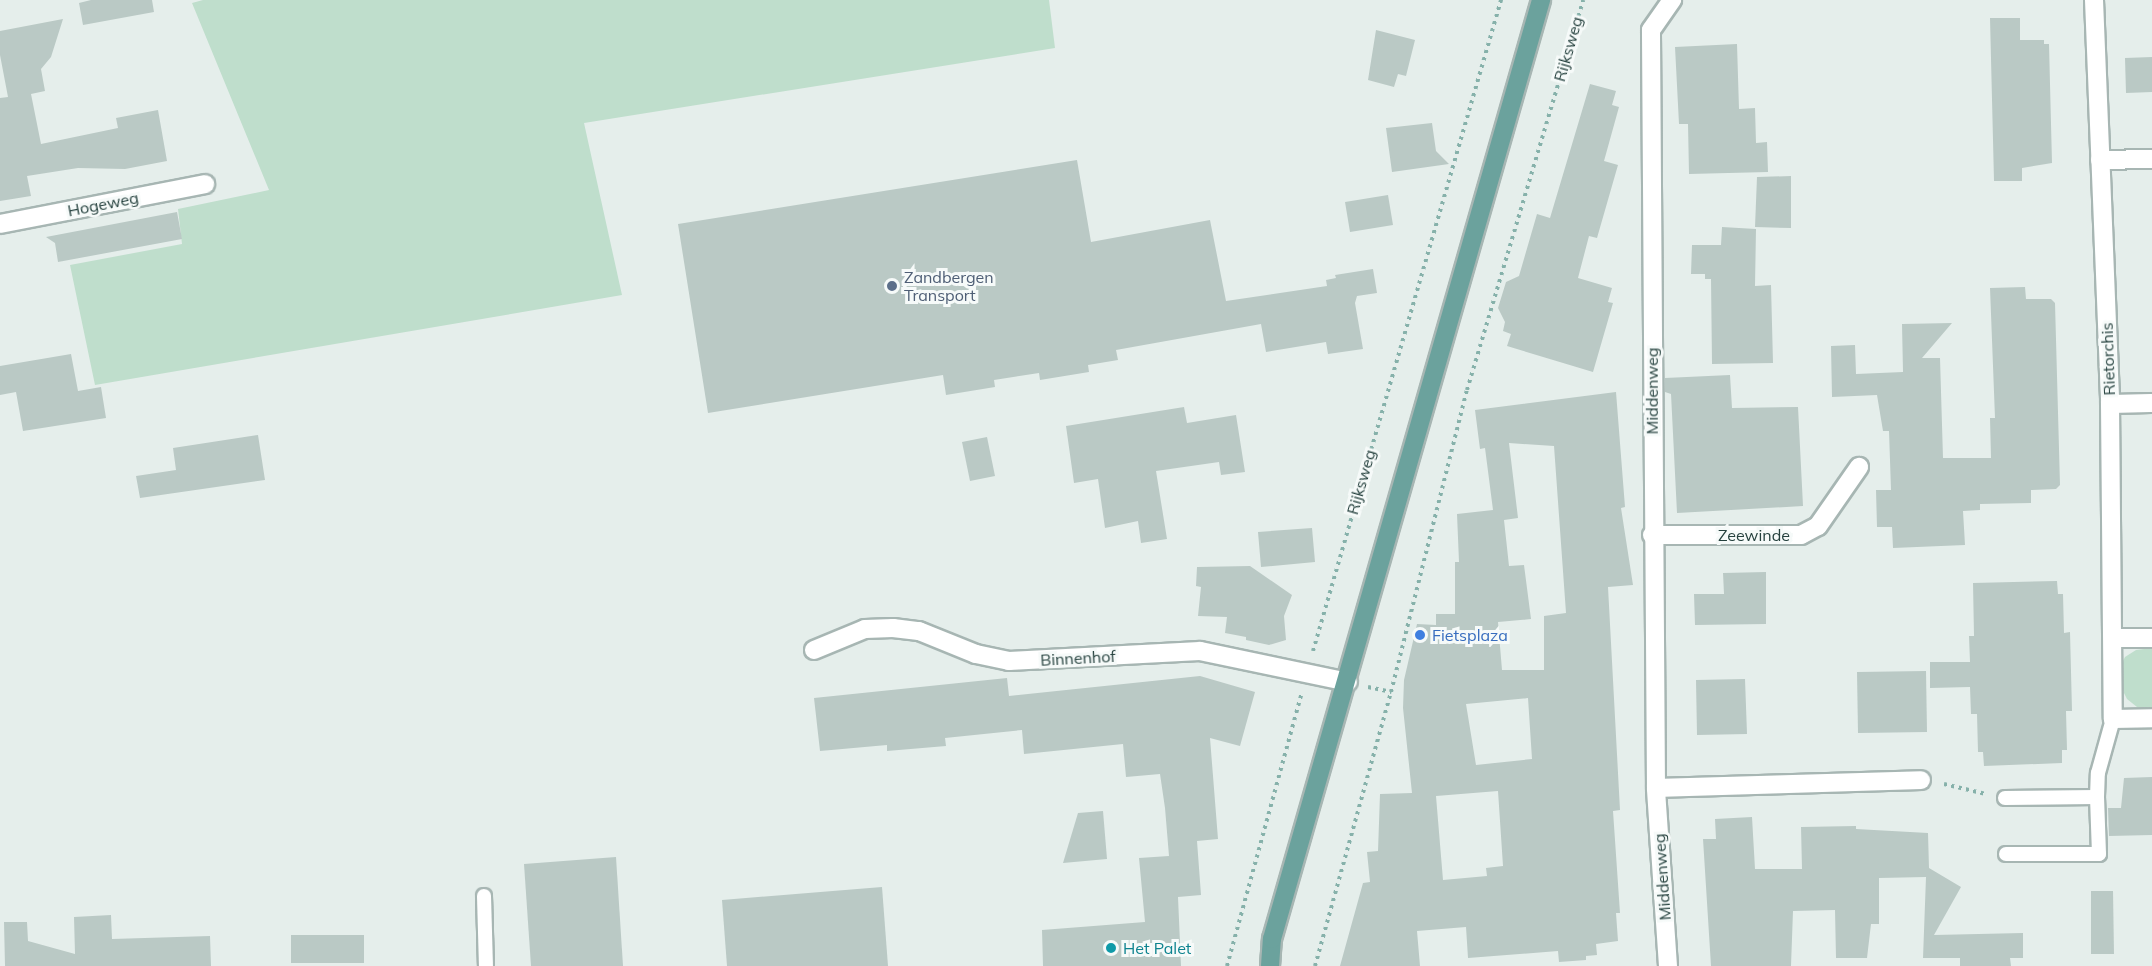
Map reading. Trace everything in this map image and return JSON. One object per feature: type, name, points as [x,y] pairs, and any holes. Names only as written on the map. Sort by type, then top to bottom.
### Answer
[{"type":"main road","points":[[1270,966],[1272,939],[1348,682],[1540,0]]},
{"type":"main road","points":[[1257,966],[1272,939]]},
{"type":"street","name":"Middenweg","points":[[1668,966],[1656,788],[1652,535],[1651,30],[1671,0]]},
{"type":"street","name":"Rietorchis","points":[[2094,0],[2110,404],[2113,719]]},
{"type":"street","points":[[2100,160],[2152,159]]},
{"type":"street","name":"Hogeweg","points":[[0,224],[206,184]]},
{"type":"street","points":[[2110,404],[2152,403]]},
{"type":"street","name":"Zeewinde","points":[[1652,535],[1801,535],[1818,526],[1859,467]]},
{"type":"street","name":"Binnenhof","points":[[814,650],[865,629],[893,628],[919,631],[976,654],[1010,661],[1200,651],[1307,671],[1348,682]]},
{"type":"street","points":[[2113,638],[2152,638]]},
{"type":"street","points":[[2113,719],[2152,718]]},
{"type":"street","points":[[1656,788],[1921,780]]},
{"type":"lane","points":[[2006,854],[2099,854],[2098,773],[2113,719]]},
{"type":"lane","points":[[2005,798],[2097,798]]},
{"type":"lane","points":[[484,896],[486,966]]},
{"type":"path","name":"Rijksweg","points":[[1227,966],[1307,671],[1501,0]]},
{"type":"path","name":"Rijksweg","points":[[1315,966],[1391,692],[1467,390],[1583,0]]},
{"type":"path","points":[[1921,780],[2005,798]]},
{"type":"green space","points":[[203,0],[1049,0],[1055,48],[584,123],[622,295],[95,385],[70,265],[182,244],[178,209],[269,190],[192,3]]},
{"type":"green space","points":[[2152,648],[2152,710],[2137,707],[2127,699],[2121,687],[2120,667],[2125,657],[2136,650]]},
{"type":"building","points":[[91,0],[152,0],[154,12],[83,25],[79,3]]},
{"type":"building","points":[[1990,18],[2020,18],[2020,40],[2044,40],[2044,44],[2049,44],[2052,163],[2022,168],[2022,181],[1994,181]]},
{"type":"building","points":[[63,19],[51,57],[41,69],[45,91],[31,94],[41,144],[118,128],[116,118],[158,110],[167,161],[125,169],[78,168],[27,176],[31,196],[0,201],[0,98],[8,97],[0,55],[0,31]]},
{"type":"building","points":[[1376,30],[1415,40],[1406,76],[1398,74],[1394,87],[1368,80]]},
{"type":"building","points":[[1737,44],[1739,109],[1755,108],[1756,143],[1767,142],[1768,172],[1689,174],[1688,124],[1679,124],[1675,47]]},
{"type":"building","points":[[2152,57],[2152,92],[2126,93],[2125,58]]},
{"type":"building","points":[[1590,84],[1616,91],[1612,105],[1619,107],[1604,161],[1618,165],[1597,238],[1589,236],[1578,278],[1612,288],[1608,302],[1613,303],[1593,372],[1507,346],[1511,334],[1503,331],[1505,322],[1498,308],[1506,282],[1519,276],[1537,214],[1550,218]]},
{"type":"building","points":[[1432,123],[1436,151],[1449,164],[1392,172],[1386,128]]},
{"type":"building","points":[[1077,160],[1091,242],[1210,220],[1226,301],[1327,286],[1326,280],[1336,278],[1335,275],[1373,269],[1377,293],[1357,296],[1355,303],[1363,349],[1328,354],[1326,342],[1266,352],[1261,324],[1116,350],[1118,360],[1088,365],[1089,372],[1040,380],[1039,373],[994,380],[995,387],[946,395],[943,375],[708,413],[678,224]]},
{"type":"building","points":[[1791,176],[1791,228],[1755,227],[1757,177]]},
{"type":"building","points":[[1388,195],[1393,225],[1350,232],[1345,202]]},
{"type":"building","points":[[177,212],[182,239],[58,262],[55,243],[46,237]]},
{"type":"building","points":[[1722,227],[1756,229],[1755,286],[1771,285],[1773,363],[1712,364],[1711,279],[1705,279],[1705,274],[1691,274],[1692,245],[1721,245]]},
{"type":"building","points":[[2025,287],[2026,299],[2051,299],[2055,303],[2060,485],[2056,489],[2031,490],[2031,503],[1980,504],[1980,510],[1963,511],[1965,545],[1893,548],[1892,527],[1877,527],[1876,490],[1891,490],[1889,431],[1883,431],[1877,395],[1832,397],[1831,346],[1855,345],[1856,374],[1903,372],[1902,324],[1952,323],[1922,358],[1940,358],[1943,458],[1991,458],[1990,418],[1995,418],[1990,288]]},
{"type":"building","points":[[71,354],[78,391],[101,387],[106,418],[23,431],[16,392],[0,395],[0,366]]},
{"type":"building","points":[[1730,375],[1732,408],[1798,407],[1803,506],[1677,513],[1671,394],[1665,392],[1665,378]]},
{"type":"building","points":[[1616,392],[1625,507],[1621,508],[1633,585],[1608,587],[1620,810],[1613,811],[1620,913],[1616,913],[1618,941],[1596,944],[1597,955],[1586,956],[1586,960],[1559,962],[1558,951],[1468,958],[1466,927],[1417,931],[1420,966],[1340,966],[1363,883],[1370,882],[1367,852],[1378,851],[1380,794],[1412,793],[1403,708],[1404,680],[1417,624],[1436,625],[1436,614],[1455,614],[1455,562],[1459,562],[1457,514],[1493,510],[1485,448],[1480,449],[1475,410]],"holes":[[[1509,443],[1554,446],[1566,613],[1544,616],[1544,670],[1502,670],[1498,622],[1531,619],[1524,565],[1509,566],[1504,520],[1518,518]],[[1528,698],[1532,759],[1476,765],[1466,704]],[[1498,791],[1503,866],[1486,868],[1487,876],[1443,880],[1436,796]]]},
{"type":"building","points":[[1184,407],[1187,423],[1236,415],[1245,472],[1221,475],[1219,462],[1156,471],[1167,539],[1141,543],[1138,521],[1105,528],[1098,479],[1074,483],[1066,426]]},
{"type":"building","points":[[258,435],[265,480],[140,498],[136,476],[176,470],[173,448]]},
{"type":"building","points":[[987,437],[995,476],[970,481],[962,442]]},
{"type":"building","points":[[1312,528],[1315,562],[1261,567],[1258,532]]},
{"type":"building","points":[[1250,566],[1292,595],[1284,616],[1286,640],[1269,645],[1246,640],[1246,637],[1225,633],[1227,617],[1198,616],[1201,587],[1196,586],[1197,567]]},
{"type":"building","points":[[1766,572],[1766,624],[1695,625],[1694,594],[1724,594],[1723,573]]},
{"type":"building","points":[[2057,581],[2058,594],[2063,594],[2064,633],[2070,632],[2072,711],[2066,711],[2067,750],[2062,750],[2062,763],[1984,766],[1983,752],[1978,752],[1977,714],[1971,714],[1970,687],[1930,688],[1930,662],[1970,662],[1969,636],[1974,636],[1973,583]]},
{"type":"building","points":[[1926,671],[1927,732],[1858,733],[1857,672]]},
{"type":"building","points":[[1200,676],[1255,692],[1240,746],[1210,738],[1218,839],[1197,841],[1201,895],[1178,897],[1181,966],[1043,966],[1042,930],[1145,922],[1139,858],[1169,856],[1160,774],[1126,777],[1123,744],[1024,754],[1022,730],[945,738],[946,746],[887,751],[887,745],[820,751],[814,698],[1007,678],[1009,696]]},
{"type":"building","points":[[1745,679],[1747,734],[1697,735],[1696,680]]},
{"type":"building","points":[[2152,777],[2152,835],[2109,836],[2108,808],[2121,808],[2124,778]]},
{"type":"building","points":[[1103,811],[1107,859],[1063,863],[1078,813]]},
{"type":"building","points":[[1752,817],[1755,869],[1802,869],[1801,827],[1856,826],[1856,829],[1928,833],[1929,868],[1961,887],[1934,935],[2023,933],[2023,958],[2010,958],[2011,966],[1960,966],[1960,958],[1923,958],[1926,877],[1879,878],[1879,924],[1871,924],[1867,958],[1836,958],[1835,910],[1793,911],[1791,966],[1711,966],[1703,839],[1716,839],[1715,819]]},
{"type":"building","points":[[616,857],[623,966],[531,966],[524,864]]},
{"type":"building","points":[[882,887],[888,966],[727,966],[722,900]]},
{"type":"building","points":[[2091,891],[2113,891],[2114,954],[2091,954]]},
{"type":"building","points":[[111,915],[112,939],[210,936],[211,966],[5,966],[4,922],[27,922],[28,941],[75,954],[74,917]]},
{"type":"building","points":[[291,935],[364,935],[364,963],[291,963]]},
{"type":"place","name":"Zandbergen Transport","points":[[892,286]]},
{"type":"place","name":"Fietsplaza","points":[[1420,635]]},
{"type":"place","name":"Het Palet","points":[[1111,948]]}]
